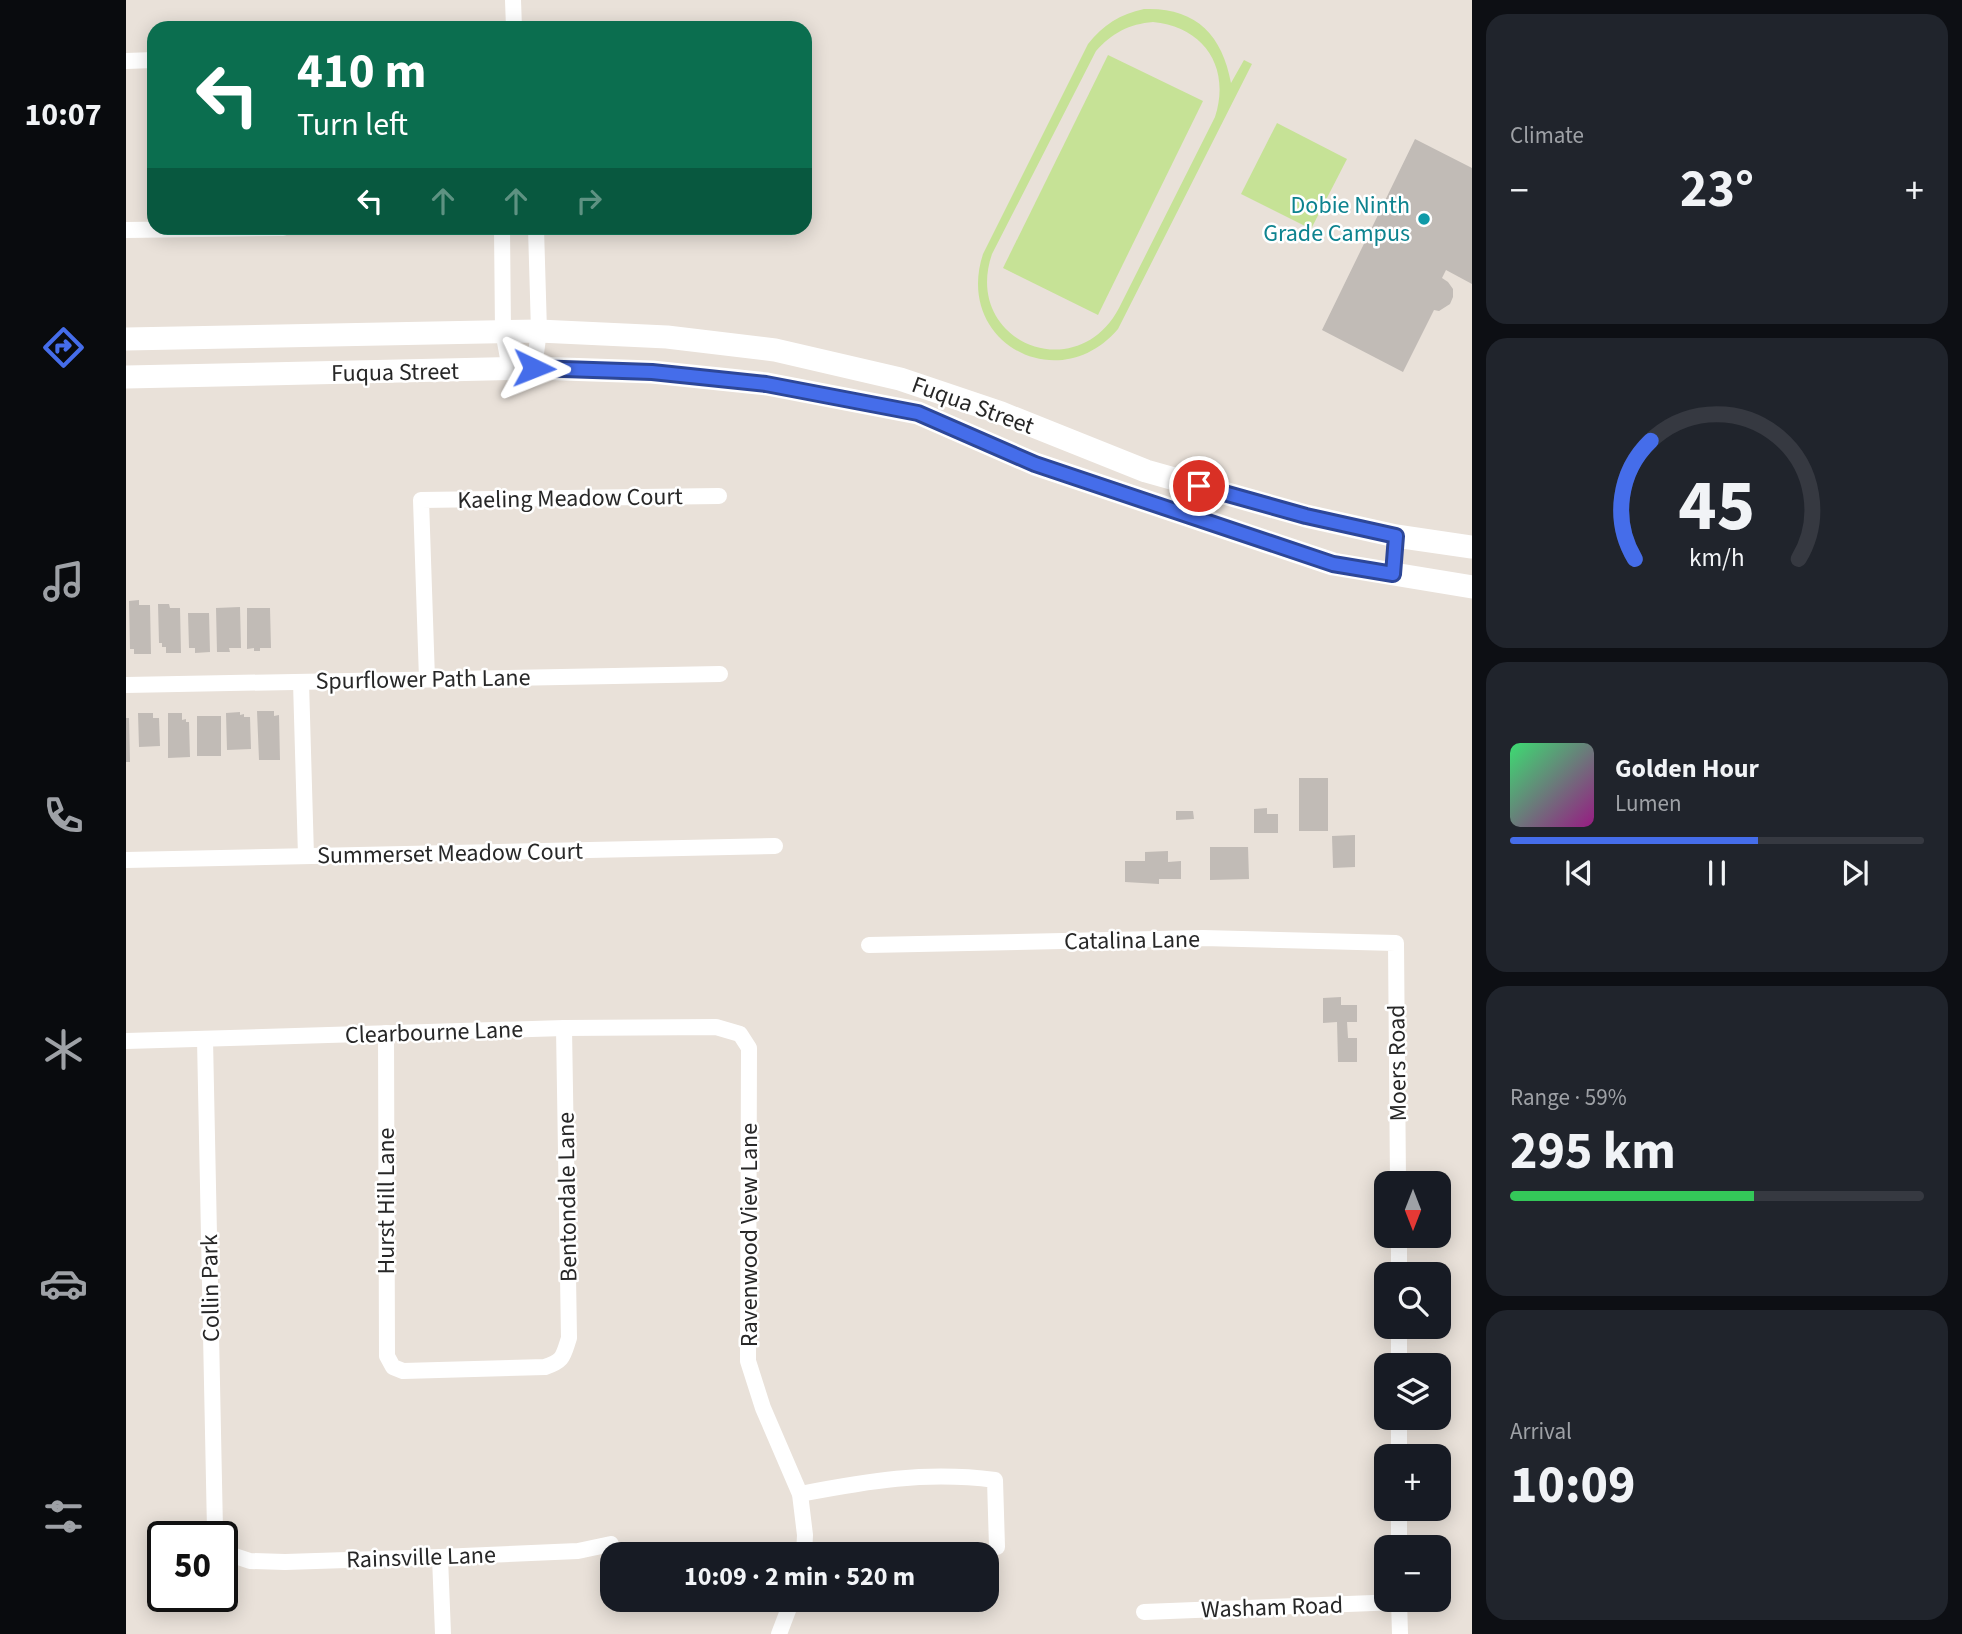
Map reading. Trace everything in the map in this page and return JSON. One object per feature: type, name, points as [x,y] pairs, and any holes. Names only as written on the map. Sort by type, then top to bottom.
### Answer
[{"type":"main road","name":"Fuqua Street","points":[[126,339],[539,331],[667,337],[775,350],[900,379],[1001,413],[1146,471],[1306,516],[1396,536],[1472,547]]},
{"type":"main road","points":[[162,339],[162,377]]},
{"type":"main road","name":"Fuqua Street","points":[[126,377],[534,368],[652,372],[766,384],[918,413],[1035,464],[1333,564],[1472,587]]},
{"type":"main road","points":[[1393,574],[1396,536]]},
{"type":"street","points":[[513,0],[514,21]]},
{"type":"street","points":[[126,61],[147,60]]},
{"type":"street","points":[[126,230],[147,230]]},
{"type":"street","points":[[502,235],[503,331],[510,369]]},
{"type":"street","points":[[534,368],[539,331],[536,235]]},
{"type":"street","name":"Kaeling Meadow Court","points":[[427,679],[421,500],[719,496]]},
{"type":"street","name":"Spurflower Path Lane","points":[[126,685],[720,674]]},
{"type":"street","points":[[302,682],[306,856]]},
{"type":"street","name":"Summerset Meadow Court","points":[[126,860],[775,846]]},
{"type":"street","name":"Catalina Lane","points":[[869,945],[1203,938],[1396,943]]},
{"type":"street","name":"Moers Road","points":[[1396,943],[1398,1171]]},
{"type":"street","name":"Clearbourne Lane","points":[[126,1041],[564,1028],[716,1027],[740,1034]]},
{"type":"street","name":"Bentondale Lane","points":[[393,1367],[403,1371],[545,1367],[559,1363],[563,1356],[569,1338],[564,1028]]},
{"type":"street","name":"Hurst Hill Lane","points":[[386,1033],[387,1356],[393,1367]]},
{"type":"street","name":"Ravenwood View Lane","points":[[740,1034],[749,1048],[748,1361],[763,1408],[800,1494],[805,1542]]},
{"type":"street","name":"Collin Park","points":[[205,1039],[215,1521]]},
{"type":"street","points":[[800,1494],[903,1477],[963,1476],[995,1480],[997,1542]]},
{"type":"street","name":"Rainsville Lane","points":[[238,1555],[250,1561],[285,1562],[578,1550],[600,1546]]},
{"type":"street","points":[[440,1557],[443,1634]]},
{"type":"street","name":"Washam Road","points":[[1144,1612],[1374,1602]]},
{"type":"street","points":[[779,1634],[787,1612]]},
{"type":"street","points":[[1399,1612],[1400,1634]]},
{"type":"green space","points":[[1144,9],[1178,13],[1203,27],[1221,50],[1231,83],[1244,60],[1252,64],[1118,329],[1094,349],[1068,359],[1041,359],[1017,351],[997,335],[983,313],[978,285],[983,254],[1088,44],[1113,21]],"holes":[[[1153,22],[1171,25],[1199,41],[1216,66],[1219,99],[1215,117],[1119,308],[1100,333],[1077,346],[1052,349],[1028,344],[1008,331],[993,311],[987,285],[992,254],[1096,51],[1108,39],[1129,27]]]},
{"type":"green space","points":[[1108,55],[1203,101],[1098,315],[1003,268]]},
{"type":"green space","points":[[1277,123],[1347,159],[1311,229],[1241,194]]},
{"type":"building","name":"Dobie Ninth Grade Campus","points":[[1415,139],[1472,168],[1472,284],[1446,270],[1442,278],[1453,289],[1453,297],[1450,304],[1439,311],[1434,310],[1403,372],[1322,330]]},
{"type":"building","points":[[139,600],[139,605],[150,605],[151,654],[134,654],[134,649],[130,649],[129,601]]},
{"type":"building","points":[[158,604],[180,608],[181,653],[166,653],[166,647],[159,643]]},
{"type":"building","points":[[240,607],[241,648],[229,648],[230,652],[217,652],[216,608]]},
{"type":"building","points":[[247,608],[270,608],[271,648],[260,648],[260,651],[247,649]]},
{"type":"building","points":[[188,613],[209,613],[210,652],[195,653],[195,648],[189,648]]},
{"type":"building","points":[[257,711],[274,711],[274,716],[279,715],[280,760],[259,760]]},
{"type":"building","points":[[240,712],[244,717],[250,717],[251,749],[227,750],[226,713]]},
{"type":"building","points":[[138,713],[153,713],[153,718],[159,718],[160,746],[139,747]]},
{"type":"building","points":[[168,713],[182,713],[182,720],[189,722],[190,757],[168,758]]},
{"type":"building","points":[[197,716],[221,716],[221,756],[197,756]]},
{"type":"building","points":[[126,718],[129,718],[130,762],[126,762]]},
{"type":"building","points":[[1299,778],[1328,778],[1328,831],[1299,831]]},
{"type":"building","points":[[1267,808],[1267,814],[1278,814],[1278,833],[1254,833],[1254,809]]},
{"type":"building","points":[[1176,811],[1193,811],[1194,819],[1176,820]]},
{"type":"building","points":[[1355,835],[1355,867],[1333,868],[1332,836]]},
{"type":"building","points":[[1210,847],[1248,847],[1249,879],[1210,880]]},
{"type":"building","points":[[1168,851],[1168,862],[1181,861],[1181,879],[1159,879],[1159,884],[1125,882],[1125,861],[1145,861],[1145,852]]},
{"type":"building","points":[[1341,997],[1341,1005],[1357,1005],[1357,1022],[1347,1022],[1348,1038],[1357,1038],[1357,1062],[1338,1062],[1337,1022],[1323,1023],[1323,998]]},
{"type":"place","name":"Dobie Ninth Grade Campus","points":[[1424,219]]},
{"type":"route","points":[[534,368],[652,372],[766,384],[918,413],[1035,464],[1333,564],[1393,574],[1396,536],[1306,516],[1199,486]]}]
